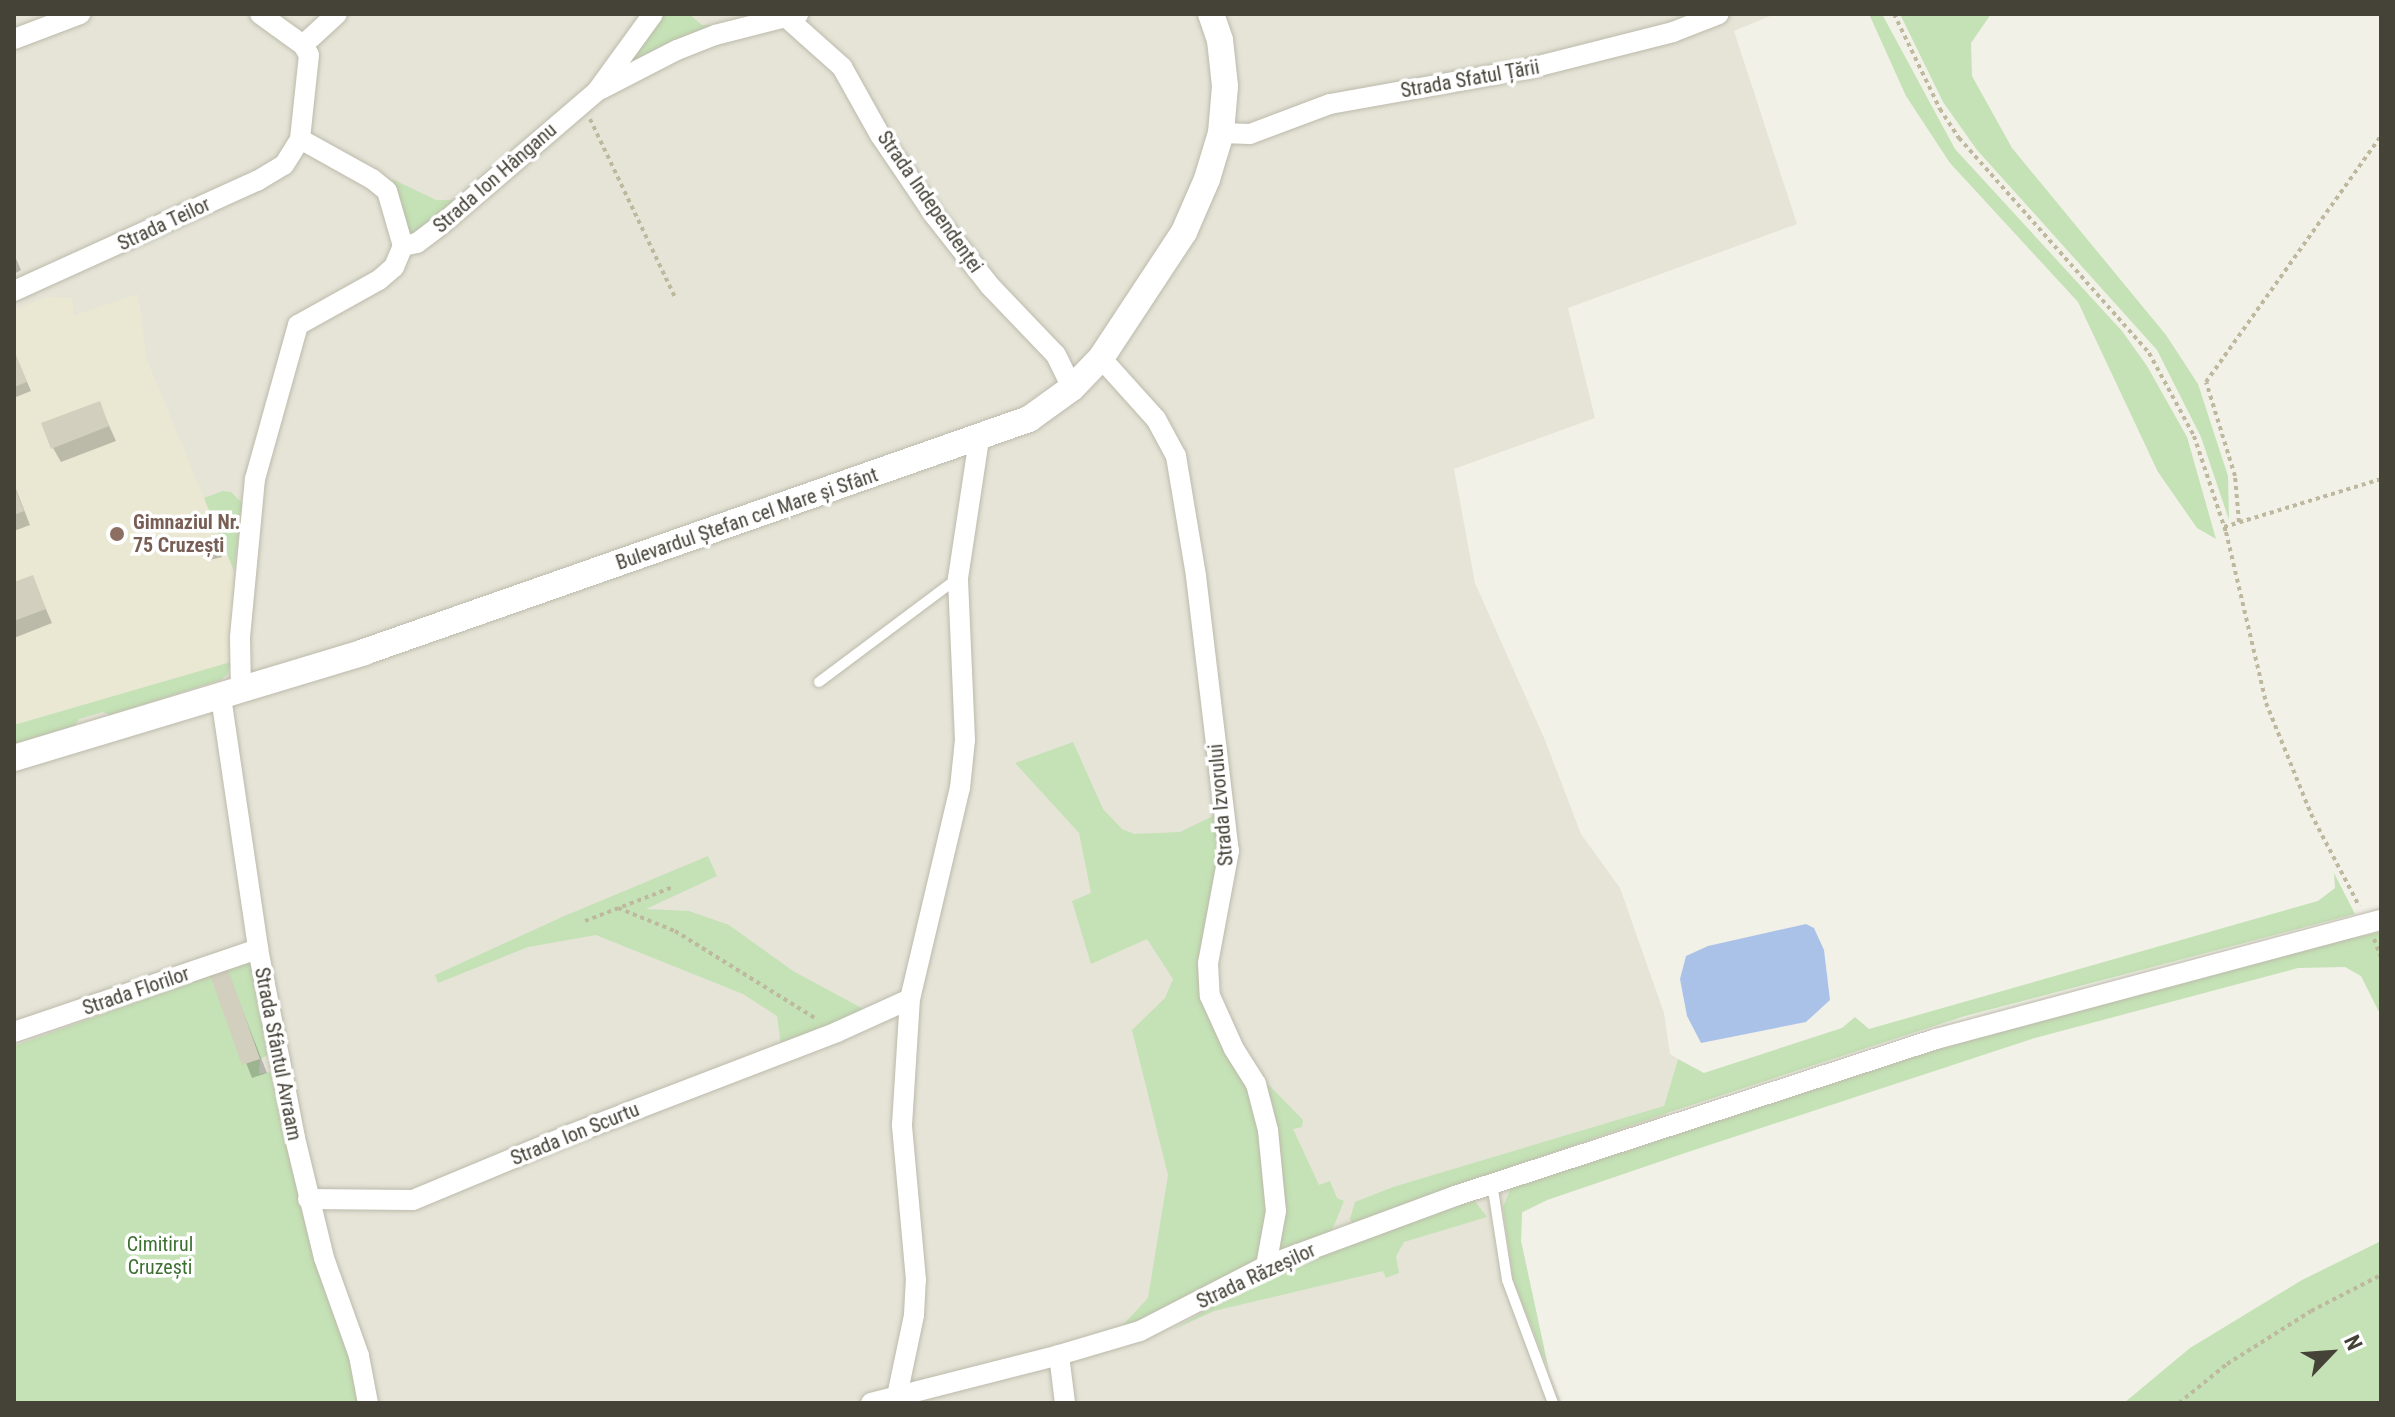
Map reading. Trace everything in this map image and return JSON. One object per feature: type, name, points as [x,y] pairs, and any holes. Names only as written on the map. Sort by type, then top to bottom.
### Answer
[{"type":"street","points":[[14,39],[80,14]]},
{"type":"street","points":[[260,14],[303,45],[309,55],[300,139],[372,179],[387,191],[403,246]]},
{"type":"street","points":[[303,45],[337,14]]},
{"type":"street","name":"Strada Ion Hânganu","points":[[403,246],[417,243],[442,224],[590,96],[653,14]]},
{"type":"street","name":"Bulevardul Ștefan cel Mare și Sfânt","points":[[14,758],[364,652],[1029,419],[1072,388],[1101,358],[1184,232],[1207,179],[1221,133],[1225,86],[1220,40],[1211,14]]},
{"type":"street","name":"Strada Sfatul Țării","points":[[1221,133],[1250,134],[1330,104],[1527,69],[1673,32],[1719,14]]},
{"type":"street","name":"Strada Independenței","points":[[590,96],[677,50],[715,35],[793,16],[842,67],[880,135],[927,204],[990,286],[1056,355],[1072,388]]},
{"type":"street","name":"Strada Teilor","points":[[14,291],[257,181],[284,165],[300,139]]},
{"type":"street","name":"Strada Sfântul Avraam","points":[[368,1403],[359,1356],[324,1258],[308,1199],[258,949],[231,694],[240,637],[255,479],[298,325],[379,280],[394,267],[403,246]]},
{"type":"street","name":"Strada Izvorului","points":[[1101,358],[1156,419],[1176,456],[1196,576],[1229,851],[1208,963],[1210,996],[1234,1049],[1256,1084],[1268,1130],[1276,1211],[1266,1266]]},
{"type":"street","points":[[897,1396],[914,1315],[916,1280],[902,1125],[910,999],[962,776],[965,740],[958,578],[979,439]]},
{"type":"street","name":"Strada Răzeșilor","points":[[871,1403],[1140,1331],[1266,1266],[1492,1183],[1683,1120],[1936,1039],[2374,921]]},
{"type":"street","name":"Strada Florilor","points":[[14,1032],[258,949]]},
{"type":"street","name":"Strada Ion Scurtu","points":[[308,1199],[413,1200],[564,1137],[837,1032],[910,999]]},
{"type":"street","points":[[1059,1355],[1065,1403]]},
{"type":"lane","points":[[819,682],[958,578]]},
{"type":"lane","points":[[1492,1183],[1507,1280],[1553,1403]]},
{"type":"path","points":[[1894,14],[1940,109],[1959,138],[2149,353],[2194,436],[2224,527],[2266,703],[2311,814],[2374,921]]},
{"type":"path","points":[[590,96],[675,297]]},
{"type":"path","points":[[2239,522],[2235,476],[2206,382],[2381,136]]},
{"type":"path","points":[[2224,527],[2381,479]]},
{"type":"path","points":[[585,921],[673,887]]},
{"type":"path","points":[[618,908],[675,931],[837,1032]]},
{"type":"path","points":[[2179,1403],[2251,1349],[2311,1311],[2381,1275]]},
{"type":"shaded area","points":[[14,14],[1775,14],[1734,31],[1797,224],[1568,308],[1595,418],[1454,469],[1475,583],[1545,740],[1581,834],[1620,888],[1664,1013],[1670,1054],[1678,1059],[1664,1106],[1682,1154],[1547,1200],[1522,1213],[1521,1241],[1549,1371],[1562,1403],[14,1403]]},
{"type":"shaded area","name":"Gimnaziul Nr. 75 Cruzești","points":[[138,294],[147,360],[234,571],[231,662],[14,725],[14,310],[46,297],[72,298],[74,315]]},
{"type":"green space","points":[[659,14],[689,14],[702,25],[721,25],[613,76]]},
{"type":"green space","points":[[1869,14],[1882,14],[1955,149],[2122,331],[2147,366],[2187,437],[2216,539],[2197,528],[2158,472],[2078,302],[1950,163],[1906,96]]},
{"type":"green space","points":[[1900,14],[1991,14],[1971,43],[1972,76],[2012,148],[2166,335],[2198,384],[2228,476],[2229,520],[2201,437],[2157,350],[1977,150],[1943,102]]},
{"type":"green space","points":[[392,179],[436,200],[457,200],[415,234],[406,232]]},
{"type":"green space","points":[[223,491],[231,492],[242,503],[234,571],[204,498]]},
{"type":"green space","points":[[231,662],[227,675],[220,680],[110,715],[103,712],[79,719],[75,726],[14,744],[14,725]]},
{"type":"green space","points":[[1073,742],[1103,809],[1122,829],[1134,834],[1180,832],[1215,815],[1220,871],[1203,957],[1261,1128],[1270,1210],[1263,1251],[1256,1263],[1148,1318],[1122,1326],[1148,1298],[1168,1175],[1132,1030],[1165,998],[1173,979],[1147,939],[1091,964],[1072,901],[1091,893],[1079,833],[1015,763]]},
{"type":"green space","points":[[708,856],[717,876],[646,909],[689,911],[729,925],[793,971],[869,1012],[781,1046],[777,1016],[743,994],[596,935],[528,947],[438,983],[435,975],[562,917]]},
{"type":"green space","points":[[2334,873],[2355,914],[1965,1016],[1667,1113],[1471,1181],[1354,1227],[1350,1219],[1355,1202],[1393,1187],[1664,1106],[1678,1059],[1704,1073],[1842,1028],[1855,1017],[1869,1029],[2318,901],[2335,888]]},
{"type":"green space","points":[[2381,932],[2381,1016],[2361,976],[2345,967],[2298,968],[2035,1038],[1682,1154],[1547,1200],[1522,1212],[1521,1241],[1549,1371],[1513,1280],[1503,1207],[1511,1187],[1932,1051],[2285,952]]},
{"type":"green space","name":"Cimitirul Cruzești","points":[[248,962],[254,968],[270,1054],[260,1059],[259,1074],[269,1072],[277,1077],[358,1381],[361,1403],[14,1403],[14,1046]]},
{"type":"green space","points":[[1257,1073],[1303,1120],[1302,1127],[1293,1129],[1319,1185],[1330,1181],[1337,1198],[1344,1201],[1330,1235],[1276,1256]]},
{"type":"green space","points":[[1474,1200],[1487,1217],[1404,1242],[1396,1256],[1399,1273],[1386,1278],[1383,1271],[1214,1311],[1172,1330],[1281,1266]]},
{"type":"green space","points":[[2381,1241],[2381,1403],[2124,1403],[2190,1348],[2302,1280]]},
{"type":"water","points":[[1806,924],[1814,928],[1824,950],[1830,1000],[1806,1022],[1701,1043],[1687,1016],[1680,979],[1686,956],[1708,946]]},
{"type":"building","points":[[14,350],[27,382],[14,387]]},
{"type":"building","points":[[100,401],[109,426],[51,449],[41,423]]},
{"type":"building","points":[[14,486],[24,511],[14,515]]},
{"type":"building","points":[[216,536],[221,553],[206,558],[201,541]]},
{"type":"building","points":[[33,575],[46,609],[14,621],[14,582]]},
{"type":"building","points":[[228,969],[260,1059],[242,1065],[210,975]]},
{"type":"place","name":"Gimnaziul Nr. 75 Cruzești","points":[[117,534]]}]
